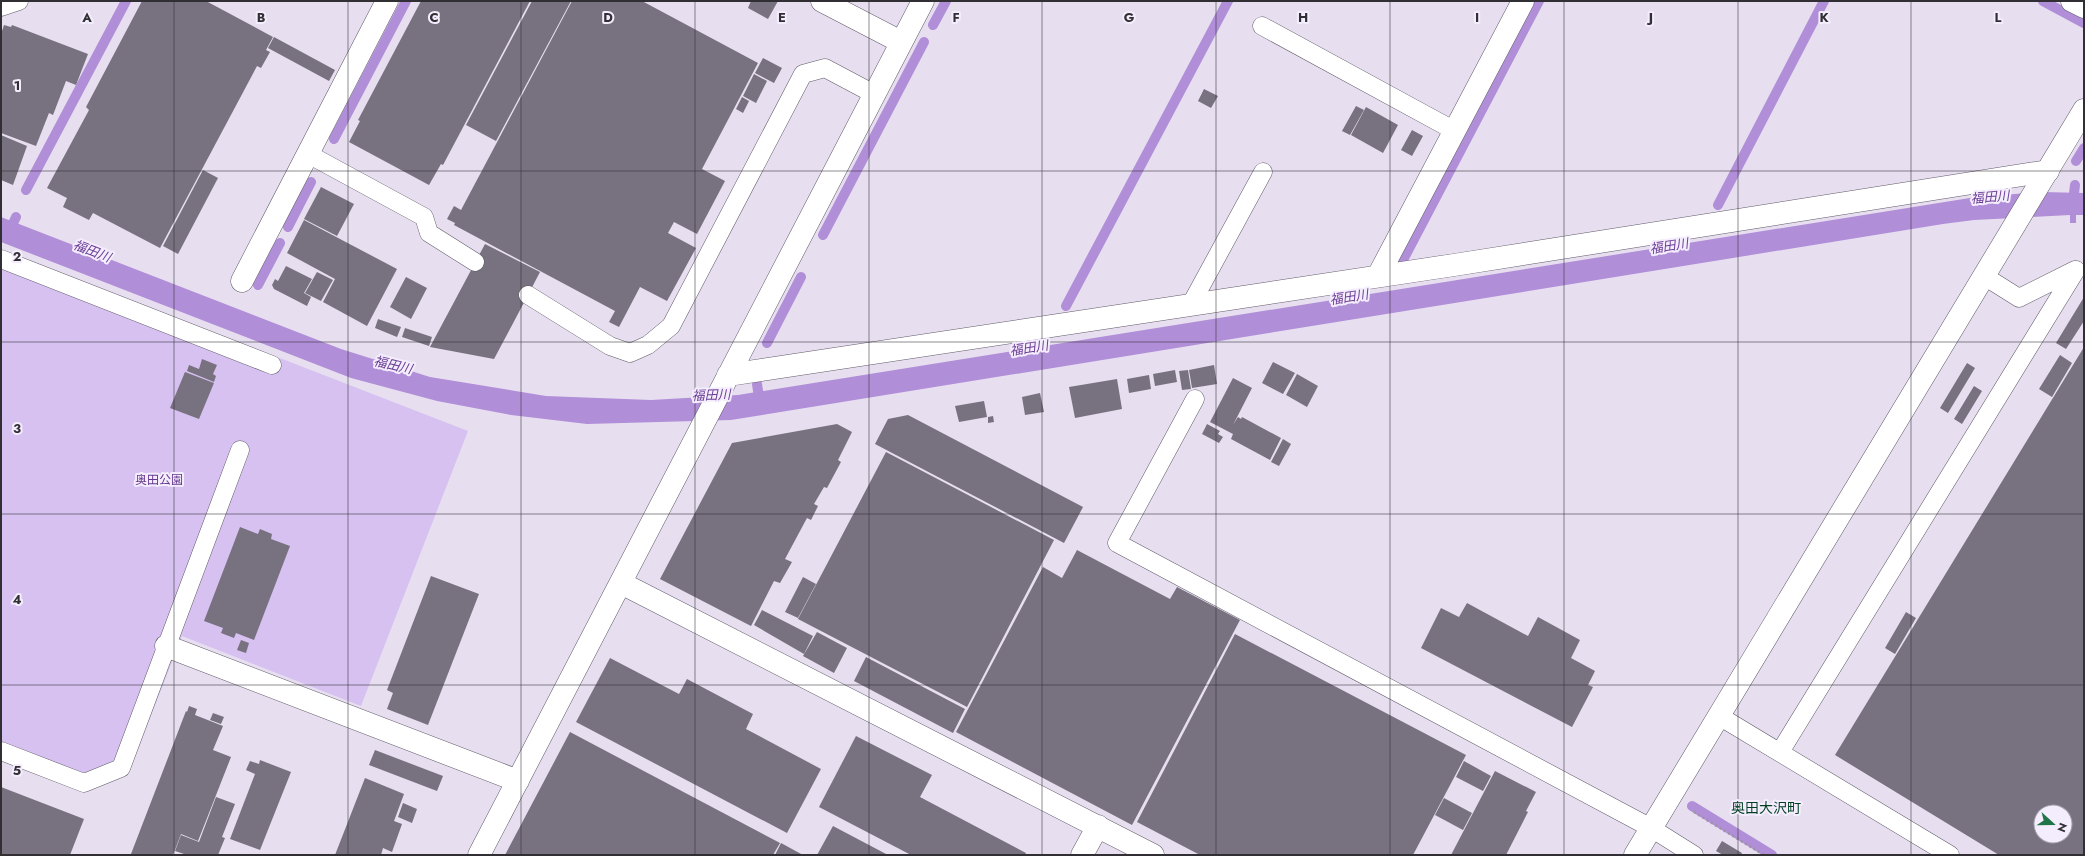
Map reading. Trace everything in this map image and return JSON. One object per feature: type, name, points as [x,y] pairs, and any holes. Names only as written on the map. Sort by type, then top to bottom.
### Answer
[{"type":"street","points":[[242,281],[387,1]]},
{"type":"street","points":[[822,1],[901,42]]},
{"type":"street","points":[[479,855],[923,1]]},
{"type":"street","points":[[1378,276],[1523,1]]},
{"type":"street","points":[[2072,1],[2084,7]]},
{"type":"street","points":[[1635,855],[2084,110]]},
{"type":"street","points":[[726,379],[1378,276],[2046,175]]},
{"type":"street","points":[[621,583],[1153,855]]},
{"type":"street","points":[[166,646],[518,781]]},
{"type":"street","points":[[1082,855],[1098,826]]},
{"type":"lane","points":[[1,7],[19,1]]},
{"type":"lane","points":[[1262,26],[1455,131]]},
{"type":"lane","points":[[528,295],[610,346],[630,354],[648,345],[671,326],[803,74],[825,68],[874,94]]},
{"type":"lane","points":[[308,154],[424,217],[429,233],[475,262]]},
{"type":"lane","points":[[1190,306],[1263,172]]},
{"type":"lane","points":[[1,259],[272,365]]},
{"type":"lane","points":[[1984,276],[2019,298],[2080,270]]},
{"type":"lane","points":[[1780,752],[2080,270]]},
{"type":"lane","points":[[1195,399],[1117,543],[1651,828],[1694,855]]},
{"type":"lane","points":[[1,751],[84,783],[121,768],[240,450]]},
{"type":"lane","points":[[1719,716],[1950,855]]},
{"type":"path","points":[[1670,797],[1764,855]]},
{"type":"green space","name":"奥田公園","points":[[1,250],[468,431],[361,706],[182,636],[128,775],[89,790],[1,756]]},
{"type":"water","name":"福田川","points":[[2042,192],[2084,193],[2084,215],[2076,215],[2076,223],[2070,223],[2070,215],[1974,220],[1943,224],[731,420],[587,424],[511,415],[437,401],[351,378],[1,242],[1,217],[341,349],[430,377],[546,396],[651,400],[738,395],[1976,197]]},
{"type":"building","points":[[142,1],[206,1],[273,37],[266,50],[270,52],[261,68],[257,66],[160,248],[93,213],[89,220],[63,207],[67,198],[47,188],[89,110],[86,107]]},
{"type":"building","points":[[421,1],[530,1],[443,165],[441,164],[429,185],[349,142],[360,121],[358,120]]},
{"type":"building","points":[[532,1],[571,1],[496,141],[466,125]]},
{"type":"building","points":[[572,1],[642,1],[758,63],[702,169],[725,181],[697,234],[674,222],[668,233],[696,248],[667,301],[640,287],[619,327],[609,322],[615,311],[454,225],[455,223],[447,219],[454,206],[461,210]]},
{"type":"building","points":[[751,1],[778,1],[768,19],[748,8]]},
{"type":"building","points":[[4,25],[11,27],[12,25],[88,54],[76,85],[66,81],[53,115],[49,113],[36,146],[1,133],[1,34]]},
{"type":"building","points":[[274,37],[335,70],[329,81],[268,48]]},
{"type":"building","points":[[763,58],[782,68],[774,83],[755,73]]},
{"type":"building","points":[[754,74],[767,81],[756,103],[743,96]]},
{"type":"building","points":[[1204,89],[1218,96],[1211,108],[1198,101]]},
{"type":"building","points":[[742,97],[749,101],[743,113],[736,109]]},
{"type":"building","points":[[1356,106],[1364,110],[1350,135],[1342,131]]},
{"type":"building","points":[[1366,107],[1398,125],[1383,153],[1351,135]]},
{"type":"building","points":[[1412,130],[1423,136],[1412,156],[1401,150]]},
{"type":"building","points":[[1,135],[27,146],[13,185],[1,180]]},
{"type":"building","points":[[203,170],[218,178],[178,254],[163,246]]},
{"type":"building","points":[[321,187],[354,204],[337,236],[304,219]]},
{"type":"building","points":[[304,220],[397,269],[367,326],[323,302],[335,279],[287,253]]},
{"type":"building","points":[[485,244],[540,272],[494,359],[430,347]]},
{"type":"building","points":[[286,266],[312,279],[304,293],[311,297],[307,306],[274,289],[272,285],[275,279],[278,281]]},
{"type":"building","points":[[317,272],[333,280],[321,301],[305,293]]},
{"type":"building","points":[[406,277],[427,288],[411,319],[390,307]]},
{"type":"building","points":[[2084,297],[2084,321],[2066,349],[2056,343]]},
{"type":"building","points":[[378,319],[401,327],[397,337],[375,328]]},
{"type":"building","points":[[405,328],[432,337],[429,346],[402,337]]},
{"type":"building","points":[[2084,347],[2084,855],[1999,855],[1835,755]]},
{"type":"building","points":[[2060,355],[2072,363],[2052,397],[2039,389]]},
{"type":"building","points":[[202,359],[217,365],[213,374],[216,376],[214,382],[187,371],[189,365],[199,369]]},
{"type":"building","points":[[1273,362],[1295,373],[1283,394],[1262,383]]},
{"type":"building","points":[[1967,363],[1975,368],[1948,413],[1940,408]]},
{"type":"building","points":[[1214,365],[1217,384],[1192,388],[1189,370]]},
{"type":"building","points":[[1175,370],[1177,382],[1155,386],[1153,374]]},
{"type":"building","points":[[1188,370],[1191,389],[1182,390],[1179,371]]},
{"type":"building","points":[[185,372],[214,383],[199,419],[170,408]]},
{"type":"building","points":[[1297,374],[1318,386],[1307,407],[1286,395]]},
{"type":"building","points":[[1149,375],[1151,389],[1129,393],[1127,379]]},
{"type":"building","points":[[1233,378],[1252,388],[1233,425],[1238,417],[1241,419],[1242,417],[1281,438],[1270,460],[1231,439],[1233,434],[1210,422]]},
{"type":"building","points":[[1117,379],[1122,409],[1075,418],[1069,387]]},
{"type":"building","points":[[1974,386],[1982,391],[1962,424],[1954,419]]},
{"type":"building","points":[[1040,393],[1044,412],[1025,415],[1022,397]]},
{"type":"building","points":[[984,401],[987,417],[959,422],[955,406]]},
{"type":"building","points":[[908,415],[1083,507],[1064,543],[875,444],[888,419]]},
{"type":"building","points":[[993,416],[994,422],[988,423],[988,417]]},
{"type":"building","points":[[837,424],[852,432],[838,460],[841,462],[827,488],[824,487],[814,504],[818,506],[811,520],[807,518],[785,559],[792,562],[780,583],[774,581],[751,626],[660,579],[732,443]]},
{"type":"building","points":[[1207,424],[1220,431],[1218,434],[1223,437],[1219,443],[1202,434]]},
{"type":"building","points":[[1283,439],[1291,444],[1279,466],[1271,462]]},
{"type":"building","points":[[886,452],[1054,540],[967,707],[798,619]]},
{"type":"building","points":[[240,527],[258,534],[260,529],[272,534],[271,539],[290,546],[254,640],[236,633],[234,638],[221,633],[223,628],[204,621]]},
{"type":"building","points":[[1077,550],[1170,599],[1177,587],[1240,620],[1132,825],[956,732],[1043,567],[1062,578]]},
{"type":"building","points":[[431,576],[479,594],[428,725],[387,709],[393,693],[387,690]]},
{"type":"building","points":[[803,577],[816,584],[798,618],[785,612]]},
{"type":"building","points":[[1467,603],[1528,636],[1538,617],[1580,640],[1571,658],[1595,671],[1588,685],[1593,687],[1572,727],[1421,648],[1441,608],[1459,617]]},
{"type":"building","points":[[762,610],[813,636],[804,654],[754,625]]},
{"type":"building","points":[[1906,612],[1916,618],[1895,654],[1885,648]]},
{"type":"building","points":[[817,632],[847,648],[834,673],[803,656]]},
{"type":"building","points":[[1235,634],[1466,755],[1413,855],[1200,855],[1137,822]]},
{"type":"building","points":[[241,640],[249,643],[246,653],[237,650]]},
{"type":"building","points":[[866,657],[965,709],[953,733],[854,681]]},
{"type":"building","points":[[610,658],[679,694],[687,679],[753,714],[746,729],[821,769],[787,833],[576,722]]},
{"type":"building","points":[[189,706],[197,709],[195,715],[223,726],[213,750],[231,757],[198,841],[181,834],[173,855],[131,854],[186,711],[187,712]]},
{"type":"building","points":[[213,713],[224,717],[221,724],[210,720]]},
{"type":"building","points":[[570,732],[780,843],[773,855],[505,855]]},
{"type":"building","points":[[856,736],[932,775],[920,797],[1026,853],[1025,855],[911,855],[819,807]]},
{"type":"building","points":[[375,750],[443,776],[437,791],[369,765]]},
{"type":"building","points":[[260,760],[291,772],[260,850],[230,839],[255,774],[246,770],[250,761],[259,764]]},
{"type":"building","points":[[1464,761],[1491,776],[1483,791],[1456,777]]},
{"type":"building","points":[[1495,771],[1536,792],[1526,811],[1528,812],[1506,855],[1451,855]]},
{"type":"building","points":[[365,778],[404,794],[394,821],[402,824],[392,852],[383,848],[381,855],[335,855]]},
{"type":"building","points":[[1,787],[84,819],[70,855],[1,855]]},
{"type":"building","points":[[216,797],[235,804],[222,837],[225,838],[218,855],[187,855],[175,851],[181,835],[199,842]]},
{"type":"building","points":[[1444,798],[1472,813],[1463,830],[1435,815]]},
{"type":"building","points":[[403,803],[417,809],[412,823],[398,817]]},
{"type":"building","points":[[833,826],[888,855],[817,855]]},
{"type":"building","points":[[1722,841],[1742,853],[1741,855],[1723,855],[1716,851]]},
{"type":"building","points":[[781,843],[803,855],[775,855]]},
{"type":"waterway","points":[[26,190],[126,1]]},
{"type":"waterway","points":[[334,139],[406,1]]},
{"type":"waterway","points":[[933,25],[946,1]]},
{"type":"waterway","points":[[1066,306],[1228,1]]},
{"type":"waterway","points":[[1403,260],[1539,1]]},
{"type":"waterway","points":[[1718,205],[1824,1]]},
{"type":"waterway","points":[[2043,1],[2084,23]]},
{"type":"waterway","points":[[823,235],[924,42]]},
{"type":"waterway","points":[[2076,161],[2084,148]]},
{"type":"waterway","points":[[288,227],[311,182]]},
{"type":"waterway","points":[[2073,202],[2075,185]]},
{"type":"waterway","points":[[9,232],[16,217]]},
{"type":"waterway","points":[[258,285],[280,243]]},
{"type":"waterway","points":[[767,343],[801,277]]},
{"type":"waterway","points":[[757,384],[760,404]]},
{"type":"waterway","points":[[1692,806],[1772,855]]},
{"type":"district","name":"奥田大沢町","points":[[1766,808]]}]
